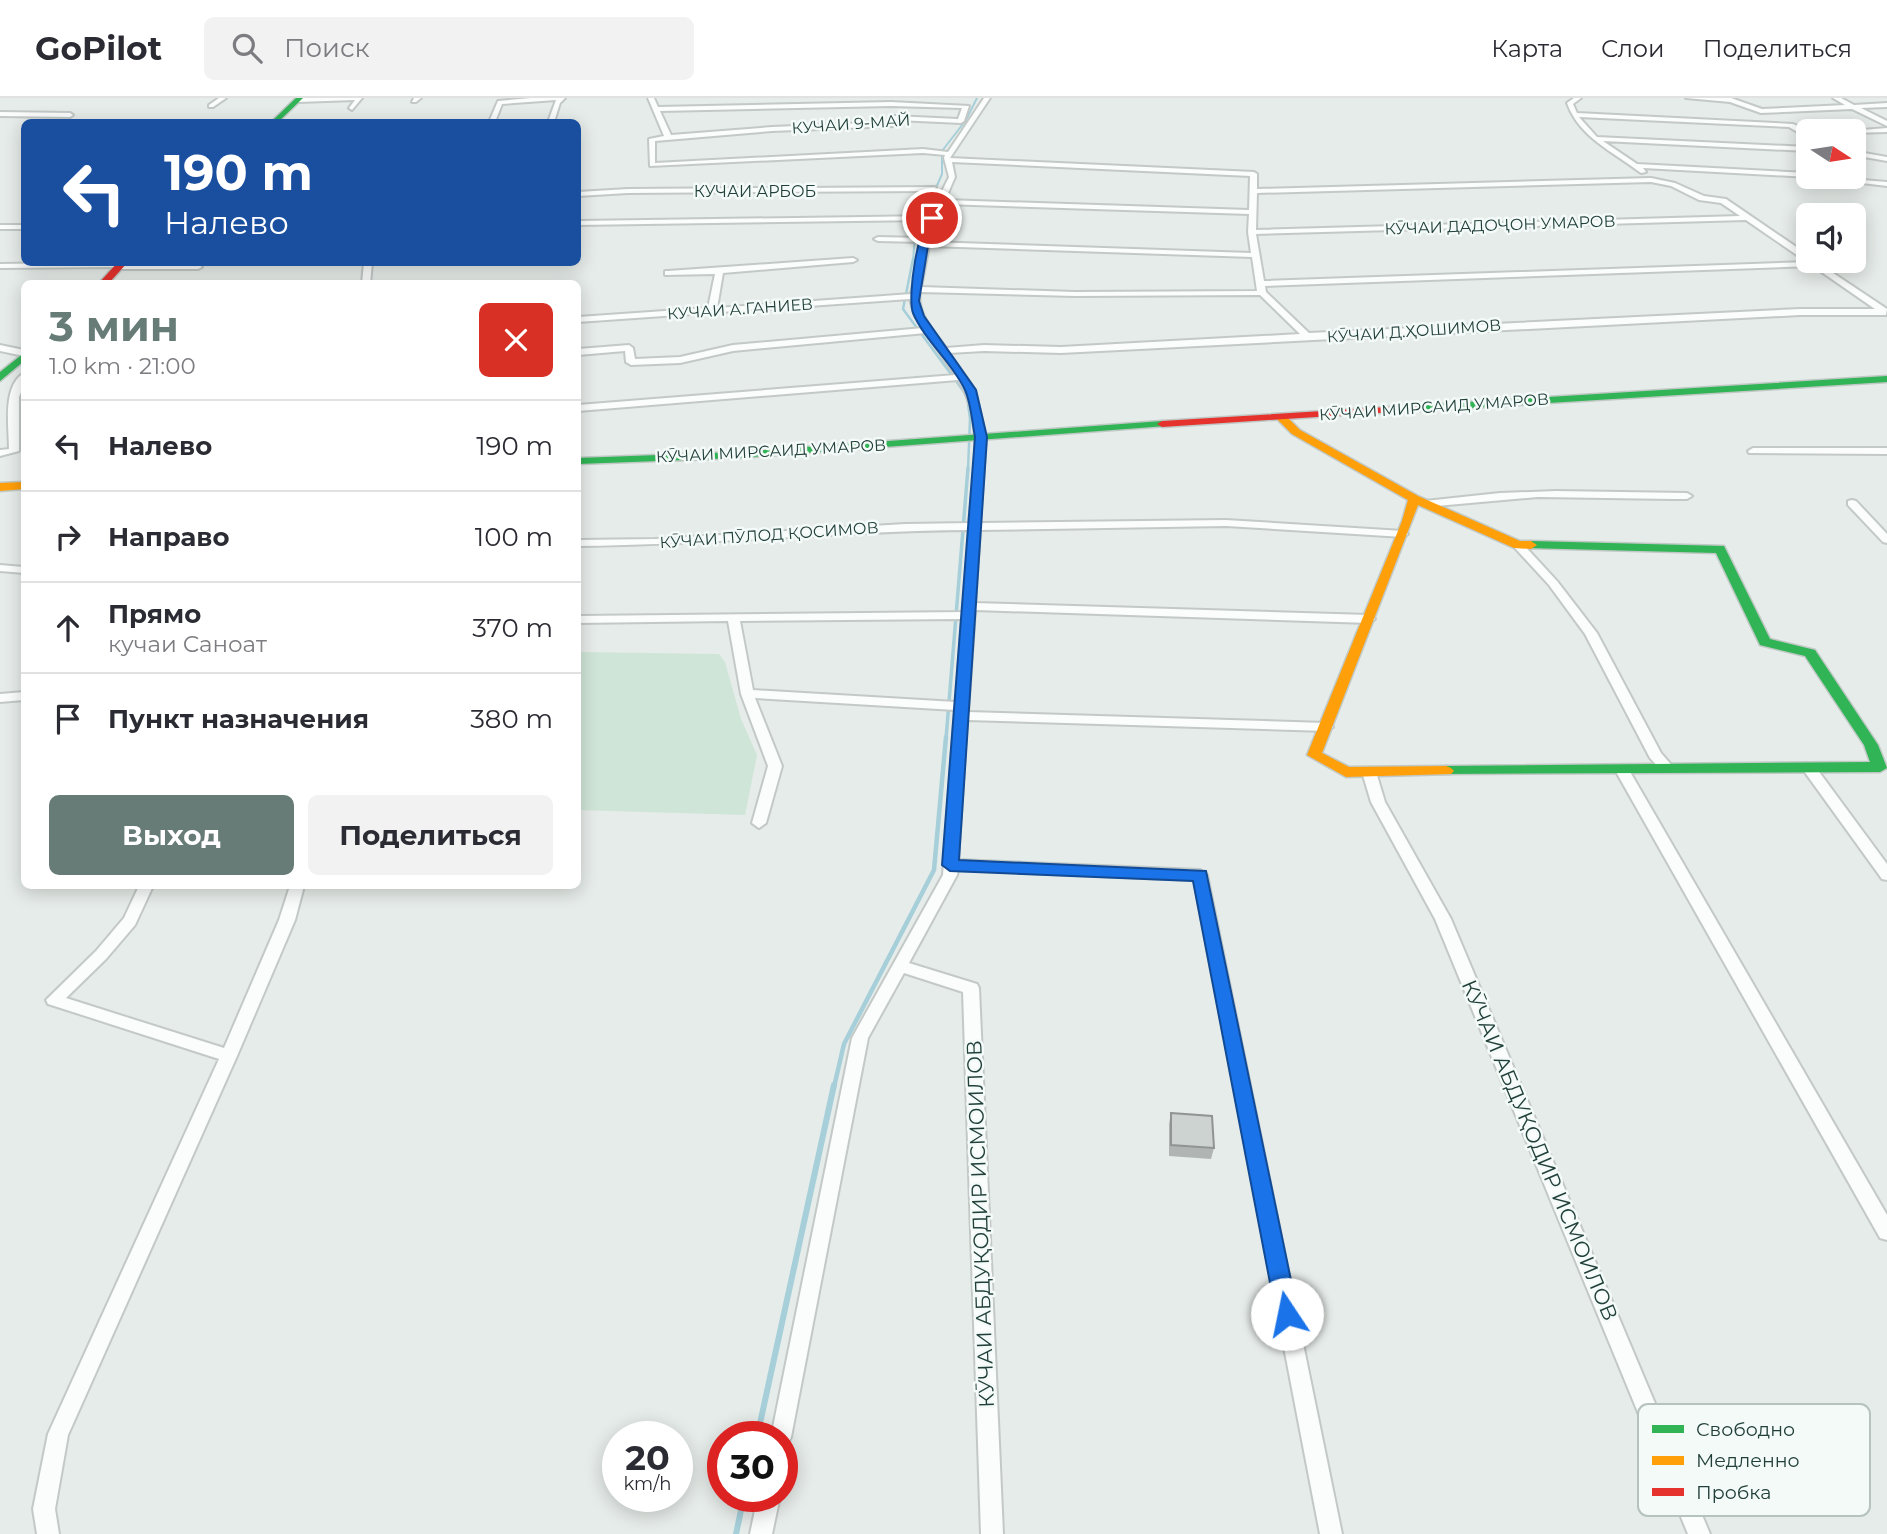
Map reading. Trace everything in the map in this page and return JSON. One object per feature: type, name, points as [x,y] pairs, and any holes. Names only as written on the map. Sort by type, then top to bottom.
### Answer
[{"type":"street","points":[[211,106],[223,98]]},
{"type":"street","points":[[277,119],[299,99],[360,98],[352,108]]},
{"type":"street","points":[[493,119],[500,102],[560,98]]},
{"type":"street","points":[[552,119],[560,98]]},
{"type":"street","points":[[652,98],[668,137]]},
{"type":"street","points":[[946,155],[986,98]]},
{"type":"street","points":[[1578,98],[1570,103],[1573,115],[1597,139],[1651,180]]},
{"type":"street","points":[[1689,98],[1731,100],[1761,111],[1887,105]]},
{"type":"street","points":[[1836,98],[1887,124]]},
{"type":"street","name":"КУЧАИ 9-МАЙ","points":[[656,109],[891,104],[966,106],[961,121],[894,118],[894,124],[652,139],[652,165],[796,156],[946,155]]},
{"type":"street","points":[[0,114],[70,115],[62,119]]},
{"type":"street","points":[[1573,115],[1791,125],[1796,128]]},
{"type":"street","points":[[1866,131],[1887,130]]},
{"type":"street","points":[[1597,139],[1796,148]]},
{"type":"street","points":[[946,155],[1254,174],[1252,232],[1261,289],[1309,338]]},
{"type":"street","points":[[784,1421],[859,1038],[950,874],[961,711],[963,613],[973,438],[970,390],[956,377],[943,351],[922,331],[911,295],[925,218],[940,202],[952,177],[946,155]]},
{"type":"street","points":[[1866,155],[1887,159]]},
{"type":"street","points":[[1636,166],[1796,174]]},
{"type":"street","points":[[1254,191],[1651,180],[1673,184],[1702,198],[1723,201],[1796,251]]},
{"type":"street","points":[[1866,181],[1887,184]]},
{"type":"street","name":"КУЧАИ АРБОБ","points":[[581,194],[628,191],[933,189]]},
{"type":"street","points":[[940,202],[1253,212]]},
{"type":"street","points":[[581,223],[925,218]]},
{"type":"street","name":"КӮЧАИ ДАДОҶОН УМАРОВ","points":[[1252,232],[1747,218]]},
{"type":"street","points":[[0,227],[21,227]]},
{"type":"street","points":[[878,239],[1255,255]]},
{"type":"street","points":[[668,273],[853,260]]},
{"type":"street","points":[[911,295],[1261,289],[1796,262]]},
{"type":"street","points":[[0,266],[21,266]]},
{"type":"street","points":[[106,280],[121,266]]},
{"type":"street","points":[[160,266],[198,267]]},
{"type":"street","points":[[712,310],[719,271]]},
{"type":"street","points":[[1829,273],[1886,312]]},
{"type":"street","name":"КУЧАИ А.ГАНИЕВ","points":[[581,320],[911,295]]},
{"type":"street","name":"КӮЧАИ Д.ҲОШИМОВ","points":[[943,351],[984,348],[1061,350],[1449,328],[1886,312]]},
{"type":"street","points":[[581,352],[629,348],[631,362],[680,360],[733,348],[922,331]]},
{"type":"street","points":[[0,348],[21,355]]},
{"type":"street","points":[[0,378],[21,359]]},
{"type":"street","points":[[581,408],[956,377]]},
{"type":"street","name":"КӮЧАИ МИРСАИД УМАРОВ","points":[[581,461],[738,455],[1887,379]]},
{"type":"street","points":[[0,453],[14,451],[14,397],[21,382]]},
{"type":"street","points":[[1281,417],[1296,432],[1420,502],[1518,545],[1720,549],[1765,642],[1810,653],[1879,745],[1880,767],[1346,772],[1314,755],[1403,534],[1420,502]]},
{"type":"street","points":[[1753,450],[1887,451]]},
{"type":"street","points":[[0,487],[21,486]]},
{"type":"street","points":[[1420,502],[1498,496],[1687,496]]},
{"type":"street","points":[[1852,503],[1887,540]]},
{"type":"street","name":"КӮЧАИ ПӮЛОД ҚОСИМОВ","points":[[581,542],[655,542],[800,531],[968,526],[1226,523],[1403,534]]},
{"type":"street","points":[[1518,545],[1553,583],[1591,633],[1655,755],[1668,769]]},
{"type":"street","points":[[0,568],[21,569]]},
{"type":"street","points":[[581,619],[963,613],[1369,619]]},
{"type":"street","points":[[733,616],[747,694],[775,765],[759,823]]},
{"type":"street","points":[[747,694],[961,711],[1326,727]]},
{"type":"street","points":[[0,698],[21,696]]},
{"type":"street","points":[[1809,768],[1887,875]]},
{"type":"street","points":[[1622,770],[1887,1231]]},
{"type":"street","name":"КӮЧАИ АБДУҚОДИР ИСМОИЛОВ","points":[[1368,772],[1378,802],[1443,919],[1645,1404]]},
{"type":"street","points":[[950,865],[1200,875],[1331,1534]]},
{"type":"street","points":[[145,889],[131,921],[101,956],[54,1000],[229,1056]]},
{"type":"street","points":[[48,1534],[44,1509],[58,1434],[229,1056],[287,920],[297,889]]},
{"type":"street","name":"КӮЧАИ АБДУҚОДИР ИСМОИЛОВ","points":[[899,966],[971,988],[992,1534]]},
{"type":"street","points":[[761,1534],[766,1512]]},
{"type":"street","name":"КӮЧАИ АБДУҚОДИР ИСМОИЛОВ","points":[[1692,1516],[1699,1534]]},
{"type":"green space","points":[[581,652],[719,654],[725,662],[741,719],[757,755],[745,815],[581,810]]},
{"type":"building","points":[[1171,1113],[1212,1116],[1214,1148],[1171,1145]]},
{"type":"waterway","points":[[913,261],[915,236],[942,174],[942,151],[966,120],[977,98]]},
{"type":"waterway","points":[[913,259],[903,309],[967,396],[970,419],[968,470]]},
{"type":"waterway","points":[[946,739],[968,468]]},
{"type":"waterway","points":[[834,1087],[844,1044],[934,870],[946,737]]},
{"type":"waterway","points":[[760,1421],[834,1085]]},
{"type":"waterway","points":[[736,1534],[741,1512]]},
{"type":"traffic: fast","points":[[277,119],[300,98]]},
{"type":"traffic: fast","points":[[0,378],[21,359]]},
{"type":"traffic: fast","points":[[1420,408],[1887,379]]},
{"type":"traffic: fast","points":[[581,461],[738,455],[1162,424]]},
{"type":"traffic: fast","points":[[1446,771],[1880,767],[1871,745],[1810,653],[1765,642],[1720,549],[1531,545]]},
{"type":"traffic: slow","points":[[1281,417],[1296,432],[1414,499],[1518,545],[1531,545]]},
{"type":"traffic: slow","points":[[0,487],[21,486]]},
{"type":"traffic: slow","points":[[1414,499],[1408,521],[1314,755],[1346,772],[1446,771]]},
{"type":"traffic: jam","points":[[106,280],[120,266]]},
{"type":"traffic: jam","points":[[1162,424],[1420,408]]},
{"type":"route","points":[[932,218],[925,240],[914,301],[919,316],[970,390],[981,437],[950,865],[1200,875],[1287,1314]]}]
